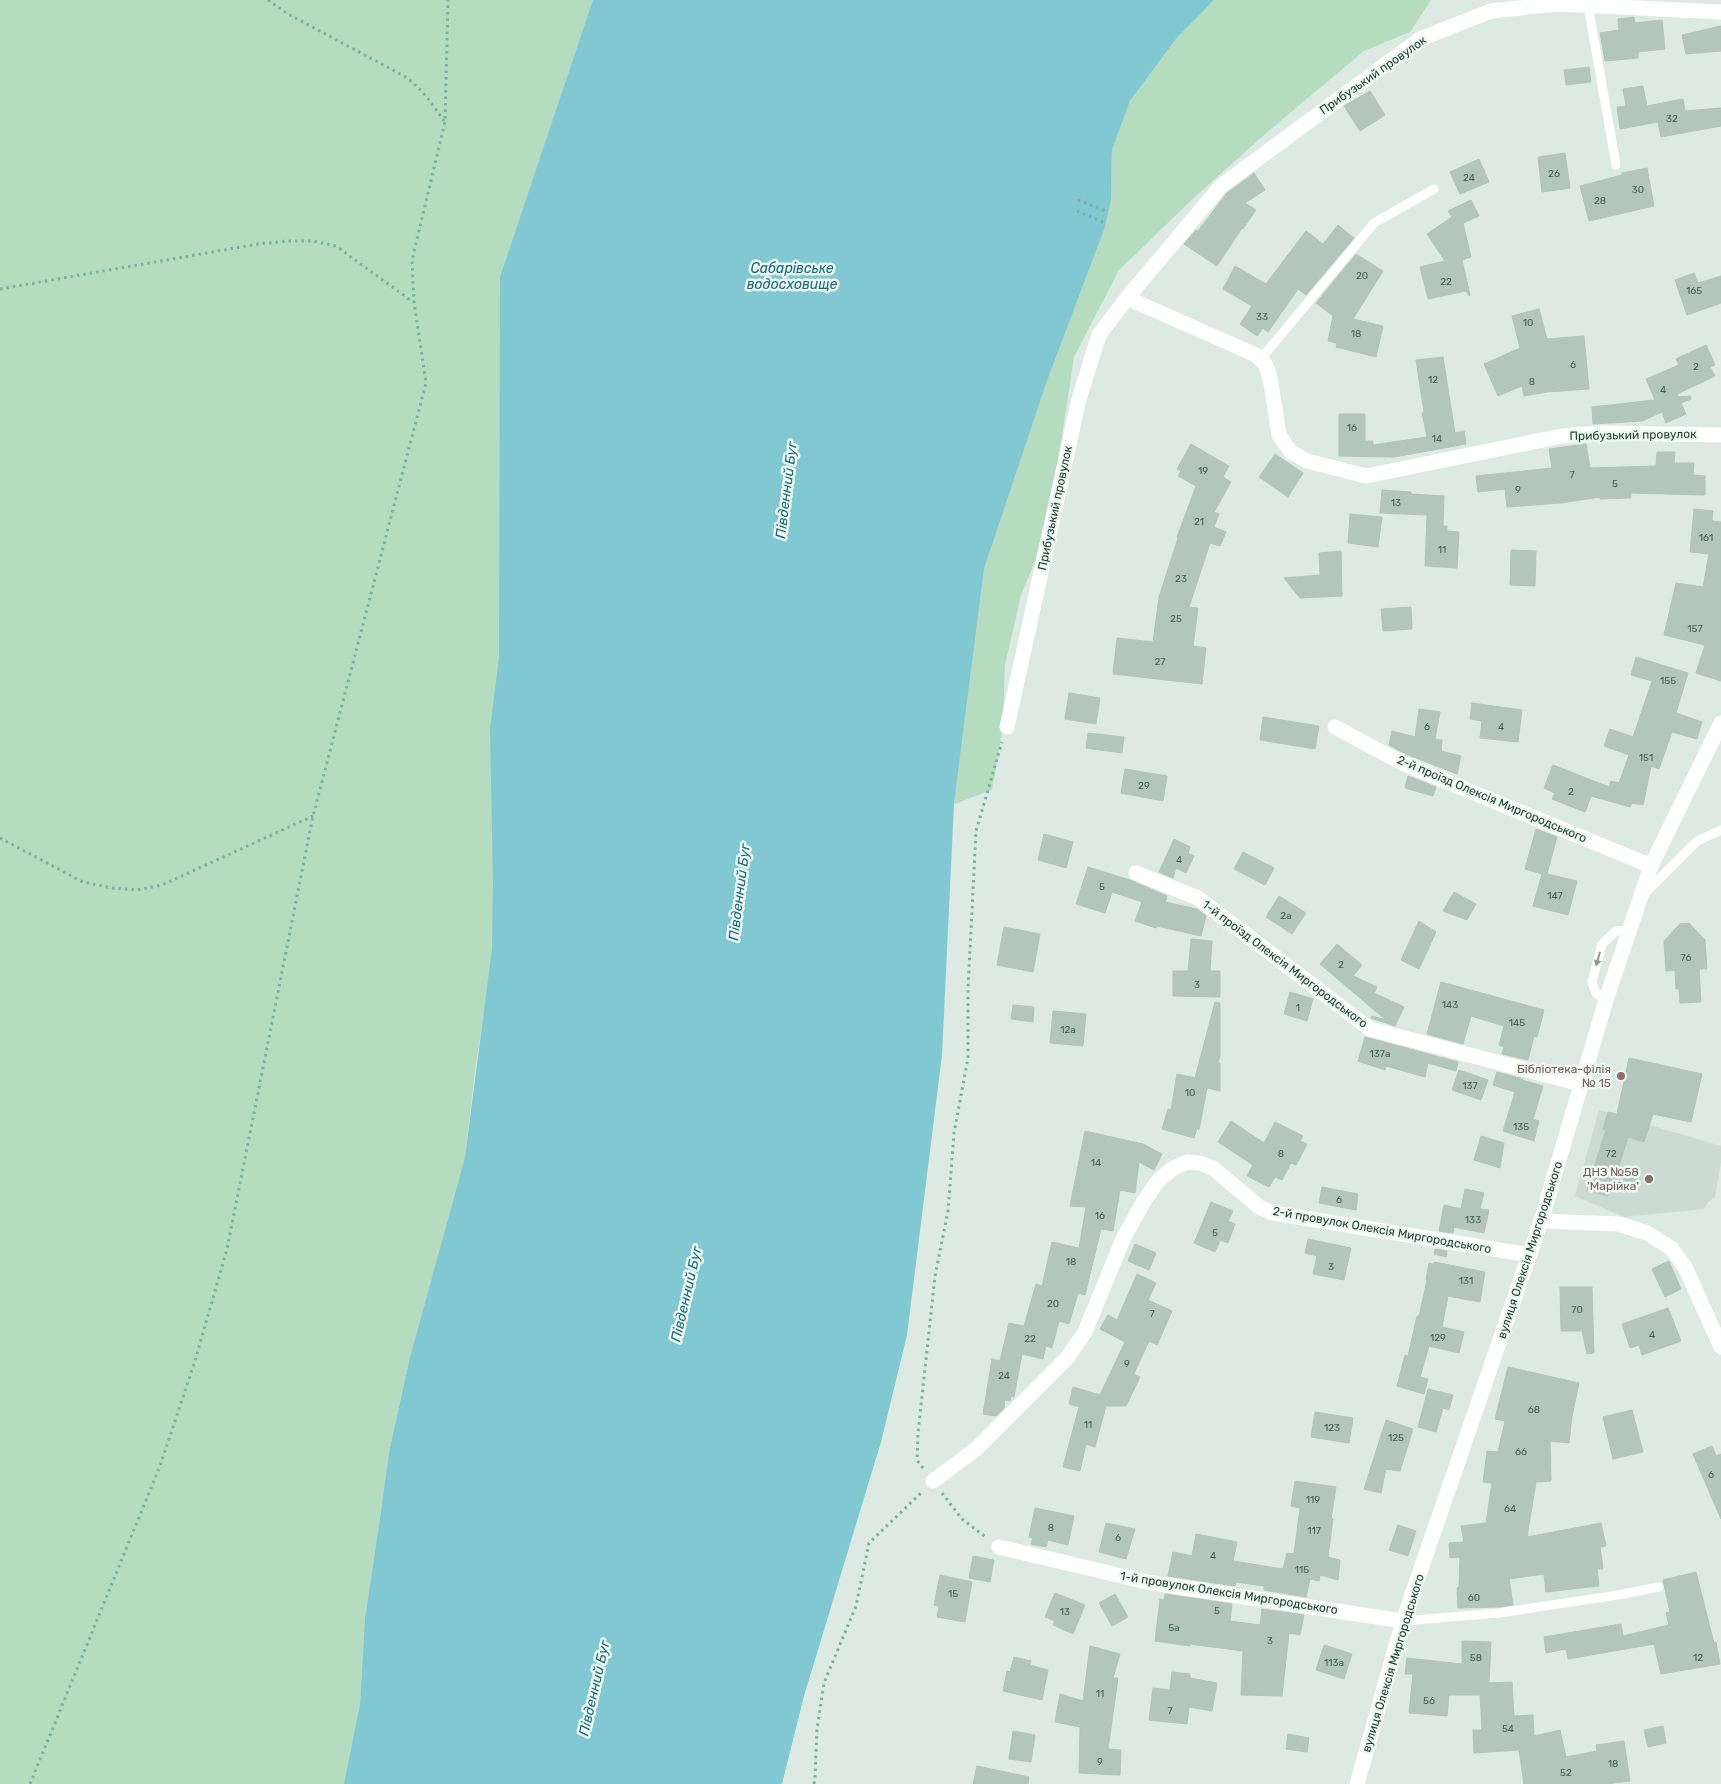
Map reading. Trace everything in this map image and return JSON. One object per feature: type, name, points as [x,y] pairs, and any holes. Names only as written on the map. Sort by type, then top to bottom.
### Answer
[{"type":"street","name":"Прибузький провулок","points":[[1006,728],[1078,399],[1099,335],[1126,298],[1221,186],[1420,39],[1491,11],[1558,4],[1721,12]]},
{"type":"street","points":[[1126,298],[1256,355],[1260,360]]},
{"type":"street","name":"Прибузький провулок","points":[[1260,360],[1265,364],[1270,377],[1279,435],[1291,452],[1307,461],[1366,476],[1562,436],[1601,433],[1721,435]]},
{"type":"street","name":"вулиця Олексія Миргородського","points":[[1357,1784],[1403,1621],[1530,1255],[1606,1000],[1629,930],[1651,866],[1721,723]]},
{"type":"street","name":"2-й проїзд Олексія Миргородського","points":[[1335,727],[1402,763],[1651,866]]},
{"type":"street","name":"1-й проїзд Олексія Миргородського","points":[[1136,874],[1198,898],[1370,1029],[1582,1084]]},
{"type":"street","name":"2-й провулок Олексія Миргородського","points":[[933,1481],[975,1450],[1067,1358],[1085,1332],[1123,1239],[1144,1200],[1158,1182],[1172,1169],[1187,1162],[1200,1163],[1213,1168],[1259,1207],[1273,1213],[1530,1255]]},
{"type":"street","points":[[1541,1221],[1619,1224],[1647,1233],[1670,1248],[1685,1267],[1721,1347]]},
{"type":"street","name":"1-й провулок Олексія Миргородського","points":[[999,1547],[1147,1582],[1403,1621]]},
{"type":"lane","points":[[1588,5],[1616,165]]},
{"type":"lane","points":[[1260,360],[1374,223],[1434,189]]},
{"type":"lane","points":[[1640,899],[1697,841],[1721,830]]},
{"type":"lane","points":[[1606,1000],[1596,993],[1592,982],[1602,944],[1616,931],[1629,930]]},
{"type":"lane","points":[[1403,1621],[1498,1613],[1659,1587]]},
{"type":"path","points":[[268,0],[288,14],[404,76],[417,85],[444,122]]},
{"type":"path","points":[[30,1784],[160,1466],[194,1364],[227,1249],[313,816],[426,383],[414,302],[412,260],[444,122],[448,0]]},
{"type":"path","points":[[1078,200],[1108,212]]},
{"type":"path","points":[[1077,211],[1106,223]]},
{"type":"path","points":[[0,289],[288,240],[313,241],[336,246],[414,302]]},
{"type":"path","points":[[999,1547],[962,1519],[917,1460],[918,1433],[935,1276],[948,1211],[954,1133],[968,1058],[968,989],[976,831],[1006,728]]},
{"type":"path","points":[[0,838],[83,882],[112,888],[137,890],[162,885],[313,816]]},
{"type":"path","points":[[814,1784],[817,1729],[824,1683],[856,1606],[869,1543],[933,1481]]},
{"type":"shaded area","name":"ДНЗ №58 'Марійка'","points":[[1599,1110],[1721,1146],[1721,1162],[1715,1197],[1708,1202],[1704,1209],[1624,1217],[1575,1196]]},
{"type":"green space","points":[[0,0],[610,0],[549,609],[476,1064],[465,1157],[410,1357],[389,1452],[365,1618],[360,1704],[344,1784],[0,1784]]},
{"type":"green space","points":[[1214,0],[1431,0],[1410,32],[1364,51],[1272,128],[1198,194],[1119,270],[1074,357],[1056,475],[1035,562],[1021,595],[1005,665],[1003,725],[992,790],[954,804],[984,569],[1047,381],[1104,230],[1111,201],[1112,150],[1130,101],[1176,39]]},
{"type":"water","name":"Сабарівське водосховище","points":[[593,0],[1214,0],[1176,39],[1130,101],[1112,150],[1111,201],[1104,230],[1047,381],[984,569],[954,804],[942,1055],[907,1335],[881,1442],[804,1696],[782,1784],[344,1784],[360,1704],[365,1618],[389,1452],[410,1357],[465,1157],[492,949],[493,882],[490,729],[499,658],[500,277]]},
{"type":"building","points":[[1634,17],[1635,23],[1662,20],[1665,49],[1638,52],[1638,58],[1605,61],[1600,33],[1619,30],[1618,19]]},
{"type":"building","points":[[1721,26],[1721,51],[1686,54],[1682,35]]},
{"type":"building","points":[[1589,67],[1591,82],[1566,85],[1564,70]]},
{"type":"building","points":[[1643,86],[1647,106],[1683,99],[1685,111],[1721,108],[1721,126],[1661,137],[1658,122],[1620,129],[1617,107],[1626,106],[1623,89]]},
{"type":"building","points":[[1370,91],[1385,115],[1360,131],[1344,106]]},
{"type":"building","points":[[1565,153],[1570,188],[1542,192],[1538,157]]},
{"type":"building","points":[[1479,159],[1489,182],[1460,194],[1450,172]]},
{"type":"building","points":[[1647,168],[1654,206],[1589,221],[1580,186],[1622,175],[1622,173]]},
{"type":"building","points":[[1254,173],[1265,190],[1245,203],[1256,210],[1217,266],[1184,244],[1196,230],[1198,231],[1227,193]]},
{"type":"building","points":[[1471,200],[1479,216],[1463,223],[1471,257],[1462,260],[1470,295],[1466,291],[1428,299],[1420,267],[1445,261],[1427,234],[1452,217],[1448,211]]},
{"type":"building","points":[[1338,225],[1354,238],[1306,295],[1298,289],[1268,332],[1263,328],[1257,336],[1240,324],[1252,306],[1223,289],[1235,266],[1266,284],[1306,231],[1323,244]]},
{"type":"building","points":[[1356,254],[1383,271],[1353,319],[1383,326],[1376,357],[1336,347],[1337,343],[1328,341],[1333,316],[1316,303]]},
{"type":"building","points":[[1694,273],[1698,283],[1721,276],[1721,303],[1687,315],[1675,280]]},
{"type":"building","points":[[1539,309],[1547,339],[1584,336],[1589,389],[1547,392],[1524,396],[1522,386],[1498,396],[1484,364],[1520,348],[1512,316]]},
{"type":"building","points":[[1706,345],[1715,365],[1710,367],[1715,376],[1677,394],[1678,397],[1690,396],[1691,399],[1681,403],[1686,414],[1666,423],[1662,412],[1642,421],[1593,424],[1592,407],[1655,400],[1646,379],[1679,365],[1676,359]]},
{"type":"building","points":[[1443,357],[1455,433],[1464,431],[1466,444],[1394,457],[1339,456],[1339,414],[1365,414],[1365,441],[1373,441],[1373,445],[1427,437],[1422,413],[1424,412],[1416,360]]},
{"type":"building","points":[[1191,444],[1229,466],[1223,477],[1231,482],[1214,512],[1219,514],[1214,527],[1226,532],[1220,546],[1210,543],[1189,607],[1198,608],[1193,646],[1206,648],[1202,684],[1113,674],[1117,638],[1153,642],[1159,597],[1177,537],[1196,486],[1178,476],[1181,471],[1177,469]]},
{"type":"building","points":[[1586,444],[1590,468],[1656,466],[1657,452],[1675,452],[1674,463],[1694,463],[1693,475],[1705,476],[1705,495],[1631,493],[1631,498],[1600,499],[1600,497],[1561,503],[1507,507],[1505,489],[1478,492],[1476,476],[1552,468],[1549,449]]},
{"type":"building","points":[[1275,454],[1303,473],[1288,497],[1259,477]]},
{"type":"building","points":[[1382,490],[1444,496],[1443,526],[1447,526],[1447,531],[1459,532],[1457,568],[1425,566],[1427,515],[1380,513]]},
{"type":"building","points":[[1694,509],[1713,511],[1712,521],[1721,522],[1721,681],[1696,673],[1705,645],[1664,635],[1676,583],[1703,587],[1709,554],[1690,552]]},
{"type":"building","points":[[1350,514],[1382,517],[1378,547],[1348,543]]},
{"type":"building","points":[[1511,550],[1536,551],[1535,586],[1510,585]]},
{"type":"building","points":[[1341,551],[1342,596],[1300,598],[1284,578],[1320,575],[1319,553]]},
{"type":"building","points":[[1411,607],[1412,629],[1383,631],[1381,609]]},
{"type":"building","points":[[1636,657],[1688,673],[1676,713],[1702,722],[1697,739],[1672,732],[1659,769],[1651,766],[1643,805],[1632,803],[1630,807],[1591,796],[1585,812],[1552,799],[1555,793],[1544,788],[1553,765],[1609,787],[1611,781],[1619,783],[1629,755],[1604,746],[1610,729],[1633,737],[1652,681],[1631,675]]},
{"type":"building","points":[[1069,693],[1100,698],[1096,724],[1065,719]]},
{"type":"building","points":[[1472,703],[1522,710],[1518,742],[1480,738],[1482,721],[1470,719]]},
{"type":"building","points":[[1419,709],[1440,712],[1435,739],[1442,740],[1441,751],[1461,756],[1457,774],[1406,754],[1389,745],[1392,731],[1415,737]]},
{"type":"building","points":[[1263,717],[1319,726],[1315,749],[1260,740]]},
{"type":"building","points":[[1088,733],[1124,737],[1122,753],[1086,748]]},
{"type":"building","points":[[1125,769],[1167,776],[1163,801],[1121,793]]},
{"type":"building","points":[[1408,776],[1436,787],[1433,796],[1405,788]]},
{"type":"building","points":[[1536,829],[1557,837],[1547,874],[1577,881],[1568,915],[1533,906],[1542,874],[1525,869]]},
{"type":"building","points":[[1044,834],[1073,842],[1066,868],[1038,860]]},
{"type":"building","points":[[1174,839],[1190,847],[1188,853],[1194,856],[1186,873],[1176,868],[1173,878],[1159,872]]},
{"type":"building","points":[[1243,852],[1274,868],[1265,885],[1234,869]]},
{"type":"building","points":[[1088,867],[1130,880],[1167,896],[1165,902],[1197,909],[1206,916],[1201,936],[1157,926],[1156,928],[1135,921],[1142,902],[1112,892],[1105,913],[1076,904]]},
{"type":"building","points":[[1454,892],[1476,904],[1467,920],[1443,911]]},
{"type":"building","points":[[1279,896],[1306,913],[1292,934],[1266,917]]},
{"type":"building","points":[[1419,921],[1436,932],[1419,969],[1401,960]]},
{"type":"building","points":[[1689,923],[1705,940],[1707,969],[1699,969],[1701,1002],[1680,1003],[1679,989],[1676,989],[1675,970],[1666,971],[1664,941],[1680,924]]},
{"type":"building","points":[[1004,927],[1040,934],[1033,972],[997,965]]},
{"type":"building","points":[[1191,939],[1212,941],[1210,971],[1220,971],[1220,997],[1173,996],[1173,971],[1188,971]]},
{"type":"building","points":[[1337,944],[1362,965],[1353,976],[1377,987],[1374,993],[1404,1007],[1395,1026],[1371,1018],[1372,1016],[1386,1020],[1320,964]]},
{"type":"building","points":[[1441,982],[1544,1010],[1537,1037],[1534,1036],[1528,1060],[1502,1054],[1504,1047],[1499,1045],[1504,1026],[1471,1016],[1463,1044],[1427,1034]]},
{"type":"building","points":[[1290,992],[1313,999],[1307,1021],[1284,1014]]},
{"type":"building","points":[[1215,1002],[1220,1003],[1220,1055],[1218,1063],[1220,1063],[1220,1091],[1207,1088],[1199,1130],[1197,1128],[1194,1138],[1162,1129],[1168,1109],[1171,1110],[1177,1074],[1195,1078]]},
{"type":"building","points":[[1013,1005],[1034,1007],[1033,1022],[1011,1019]]},
{"type":"building","points":[[1053,1011],[1086,1014],[1083,1046],[1050,1043]]},
{"type":"building","points":[[1365,1037],[1458,1062],[1456,1071],[1428,1063],[1425,1077],[1386,1066],[1385,1070],[1358,1061]]},
{"type":"building","points":[[1629,1058],[1702,1074],[1691,1122],[1653,1114],[1644,1142],[1628,1137],[1619,1166],[1638,1172],[1633,1190],[1612,1184],[1608,1196],[1587,1190],[1606,1130],[1603,1129],[1608,1112],[1617,1114]]},
{"type":"building","points":[[1459,1070],[1488,1080],[1481,1100],[1452,1090]]},
{"type":"building","points":[[1497,1072],[1543,1086],[1533,1119],[1539,1121],[1534,1141],[1503,1131],[1515,1092],[1493,1085]]},
{"type":"building","points":[[1231,1121],[1264,1143],[1275,1122],[1303,1136],[1300,1141],[1307,1144],[1296,1165],[1291,1163],[1282,1180],[1275,1177],[1269,1187],[1247,1176],[1253,1165],[1218,1142]]},
{"type":"building","points":[[1085,1131],[1143,1144],[1162,1154],[1154,1170],[1139,1162],[1135,1193],[1120,1190],[1113,1231],[1101,1229],[1085,1295],[1078,1293],[1069,1324],[1059,1321],[1052,1348],[1046,1346],[1043,1359],[1022,1354],[1014,1397],[1011,1396],[1010,1401],[1005,1400],[1004,1408],[996,1416],[983,1414],[992,1359],[1000,1361],[1009,1323],[1024,1326],[1036,1284],[1042,1286],[1052,1242],[1079,1248],[1086,1207],[1070,1206]]},
{"type":"building","points":[[1481,1136],[1504,1143],[1500,1168],[1474,1160]]},
{"type":"building","points":[[1322,1187],[1358,1194],[1356,1210],[1319,1203]]},
{"type":"building","points":[[1465,1189],[1484,1193],[1480,1209],[1489,1210],[1484,1233],[1454,1227],[1453,1233],[1439,1231],[1444,1205],[1461,1209]]},
{"type":"building","points":[[1211,1202],[1233,1211],[1228,1221],[1235,1224],[1228,1243],[1220,1240],[1215,1252],[1194,1243]]},
{"type":"building","points":[[1308,1239],[1351,1248],[1344,1280],[1313,1274],[1317,1256],[1305,1253]]},
{"type":"building","points":[[1135,1244],[1156,1253],[1149,1270],[1128,1261]]},
{"type":"building","points":[[1435,1249],[1447,1251],[1446,1257],[1434,1254]]},
{"type":"building","points":[[1669,1261],[1681,1289],[1665,1297],[1652,1269]]},
{"type":"building","points":[[1434,1262],[1485,1272],[1480,1302],[1448,1296],[1442,1327],[1464,1332],[1459,1353],[1429,1346],[1420,1377],[1428,1379],[1424,1394],[1397,1386],[1405,1355],[1408,1356],[1417,1316],[1419,1316],[1429,1263],[1434,1264]]},
{"type":"building","points":[[1137,1274],[1156,1283],[1148,1300],[1172,1311],[1157,1345],[1149,1341],[1134,1374],[1140,1377],[1126,1406],[1106,1406],[1095,1447],[1086,1444],[1080,1471],[1063,1467],[1079,1407],[1069,1404],[1073,1387],[1100,1395],[1125,1342],[1100,1329],[1108,1315],[1117,1320]]},
{"type":"building","points":[[1560,1287],[1592,1287],[1594,1353],[1587,1354],[1582,1331],[1561,1331]]},
{"type":"building","points":[[1668,1308],[1681,1341],[1642,1355],[1639,1345],[1630,1348],[1622,1324]]},
{"type":"building","points":[[1508,1367],[1579,1383],[1569,1443],[1550,1441],[1551,1481],[1536,1482],[1527,1537],[1601,1523],[1606,1546],[1600,1547],[1603,1569],[1597,1569],[1599,1586],[1546,1592],[1544,1574],[1509,1579],[1513,1605],[1458,1608],[1457,1588],[1459,1587],[1460,1557],[1450,1558],[1449,1543],[1464,1542],[1461,1526],[1486,1523],[1492,1483],[1483,1482],[1487,1451],[1498,1452],[1505,1421],[1495,1419]]},
{"type":"building","points":[[1428,1389],[1453,1395],[1449,1410],[1443,1408],[1436,1432],[1418,1427]]},
{"type":"building","points":[[1632,1410],[1643,1452],[1613,1459],[1603,1417]]},
{"type":"building","points":[[1315,1412],[1353,1418],[1349,1443],[1311,1437]]},
{"type":"building","points":[[1386,1420],[1413,1429],[1400,1471],[1386,1469],[1381,1493],[1364,1489]]},
{"type":"building","points":[[1712,1446],[1716,1456],[1721,1454],[1721,1519],[1693,1454]]},
{"type":"building","points":[[1295,1481],[1336,1487],[1328,1557],[1340,1560],[1338,1580],[1320,1575],[1319,1581],[1310,1579],[1306,1597],[1264,1590],[1264,1586],[1236,1582],[1235,1586],[1168,1576],[1173,1552],[1192,1556],[1196,1534],[1237,1542],[1233,1561],[1283,1569],[1287,1553],[1294,1554],[1300,1508],[1291,1506]]},
{"type":"building","points":[[1035,1508],[1074,1516],[1068,1545],[1048,1540],[1046,1547],[1031,1544],[1033,1538],[1029,1537]]},
{"type":"building","points":[[1106,1523],[1135,1529],[1126,1559],[1099,1552]]},
{"type":"building","points":[[1398,1525],[1416,1531],[1408,1556],[1389,1550]]},
{"type":"building","points":[[973,1556],[994,1560],[990,1582],[969,1578]]},
{"type":"building","points":[[1696,1572],[1714,1643],[1716,1642],[1720,1664],[1661,1674],[1654,1644],[1568,1659],[1566,1649],[1546,1653],[1544,1637],[1621,1624],[1623,1636],[1669,1625],[1666,1613],[1670,1612],[1663,1580]]},
{"type":"building","points":[[940,1575],[972,1582],[965,1622],[937,1617],[939,1606],[934,1605]]},
{"type":"building","points":[[1055,1593],[1085,1605],[1073,1634],[1053,1625],[1055,1621],[1045,1617]]},
{"type":"building","points":[[1115,1594],[1128,1617],[1112,1626],[1099,1603]]},
{"type":"building","points":[[1165,1594],[1232,1604],[1230,1621],[1260,1625],[1262,1609],[1304,1615],[1300,1635],[1289,1633],[1282,1696],[1241,1695],[1243,1651],[1155,1641],[1160,1599],[1164,1600]]},
{"type":"building","points":[[1462,1641],[1491,1642],[1489,1683],[1512,1682],[1514,1716],[1533,1715],[1534,1736],[1560,1730],[1566,1757],[1597,1751],[1596,1745],[1624,1741],[1630,1781],[1606,1784],[1524,1784],[1519,1750],[1474,1753],[1473,1730],[1482,1730],[1480,1695],[1449,1695],[1447,1716],[1409,1713],[1413,1674],[1405,1674],[1407,1658],[1462,1664]]},
{"type":"building","points":[[1324,1645],[1352,1654],[1344,1679],[1316,1670]]},
{"type":"building","points":[[1090,1646],[1120,1654],[1113,1678],[1118,1678],[1108,1749],[1121,1750],[1120,1775],[1079,1773],[1080,1727],[1055,1722],[1060,1694],[1083,1701]]},
{"type":"building","points":[[1014,1657],[1031,1661],[1030,1665],[1048,1670],[1042,1700],[1003,1691],[1007,1671],[1010,1672]]},
{"type":"building","points":[[1172,1672],[1190,1674],[1190,1678],[1217,1683],[1212,1711],[1189,1707],[1187,1724],[1149,1720],[1153,1688],[1170,1690]]},
{"type":"building","points":[[1663,1726],[1666,1743],[1648,1747],[1644,1730]]},
{"type":"building","points":[[1013,1731],[1035,1735],[1031,1762],[1009,1759]]},
{"type":"building","points":[[1288,1734],[1309,1738],[1307,1752],[1286,1749]]},
{"type":"building","points":[[977,1766],[1029,1777],[1028,1784],[973,1784]]},
{"type":"place","name":"Бібліотека-філія № 15","points":[[1621,1076]]},
{"type":"place","name":"ДНЗ №58 'Марійка'","points":[[1649,1179]]},
{"type":"water label","name":"Південний Буг","points":[[786,490]]},
{"type":"water label","name":"Південний Буг","points":[[739,892]]},
{"type":"water label","name":"Південний Буг","points":[[686,1294]]},
{"type":"water label","name":"Південний Буг","points":[[594,1688]]}]
